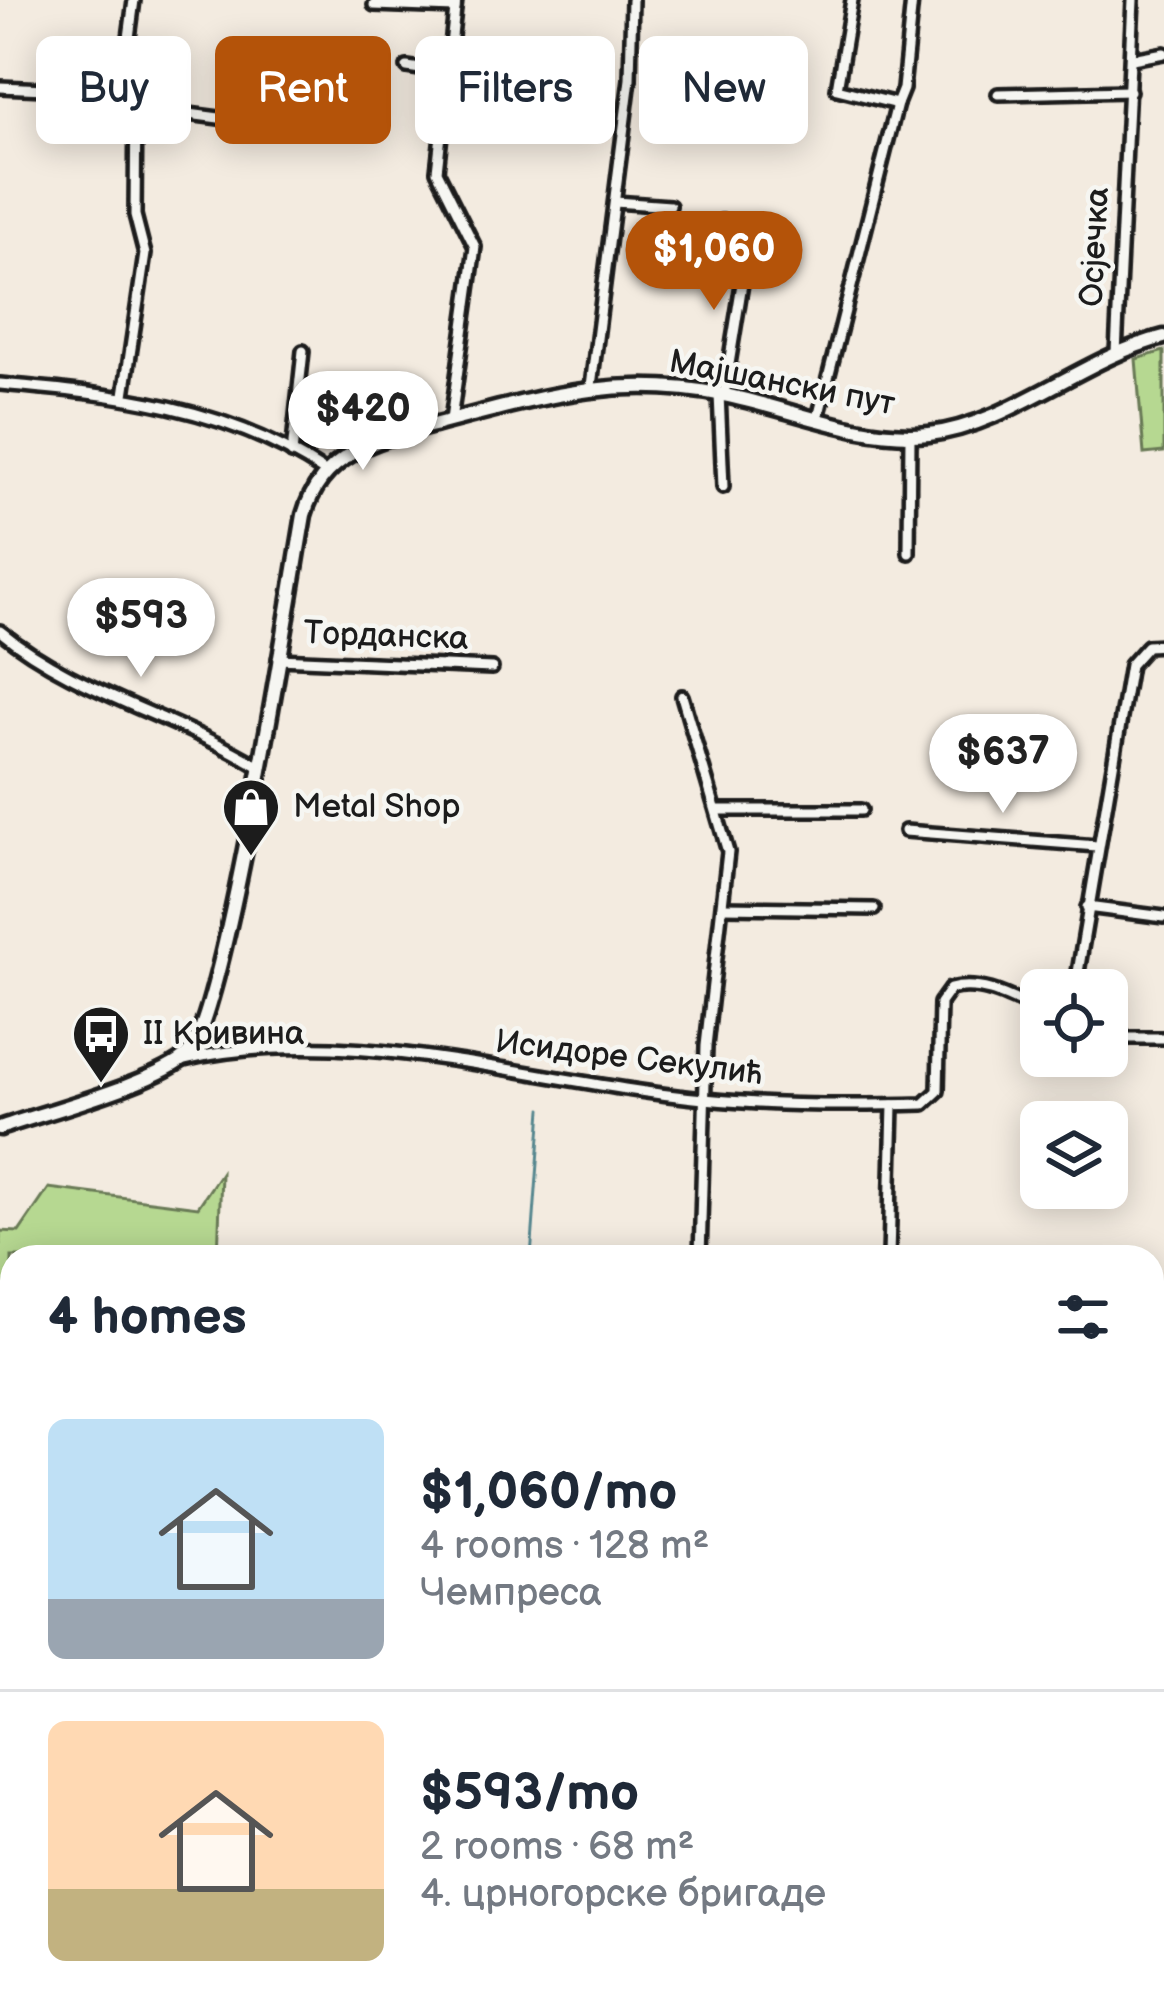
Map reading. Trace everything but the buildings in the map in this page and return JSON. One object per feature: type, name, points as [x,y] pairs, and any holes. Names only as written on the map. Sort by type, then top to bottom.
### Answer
[{"type":"street","points":[[129,36],[134,0]]},
{"type":"street","points":[[591,386],[630,79],[632,0]]},
{"type":"street","points":[[852,0],[837,89],[897,104]]},
{"type":"street","points":[[818,418],[903,89],[912,0]]},
{"type":"street","name":"Осјечка","points":[[1116,353],[1133,0]]},
{"type":"street","points":[[374,5],[455,4],[452,36]]},
{"type":"street","points":[[1132,59],[1164,53]]},
{"type":"street","points":[[407,67],[415,68]]},
{"type":"street","points":[[0,87],[36,88]]},
{"type":"street","points":[[998,94],[1130,91]]},
{"type":"street","points":[[124,395],[145,254],[136,215],[136,144]]},
{"type":"street","points":[[440,144],[437,171],[476,247],[451,420]]},
{"type":"street","points":[[615,202],[670,206]]},
{"type":"street","points":[[722,221],[751,228],[722,394],[723,487]]},
{"type":"street","name":"Мајшански пут","points":[[325,472],[365,445],[591,386],[680,387],[910,435],[969,424],[1116,353],[1164,337]]},
{"type":"street","points":[[292,453],[303,351]]},
{"type":"street","points":[[0,384],[124,395],[194,412],[325,472],[304,515],[258,766],[201,1030],[178,1062],[0,1128]]},
{"type":"street","points":[[909,553],[910,435]]},
{"type":"street","points":[[0,632],[61,673],[163,714],[258,766]]},
{"type":"street","points":[[1078,969],[1130,665],[1147,646],[1164,645]]},
{"type":"street","name":"Торданска","points":[[278,659],[492,668]]},
{"type":"street","points":[[682,696],[728,852],[706,1100],[700,1245]]},
{"type":"street","points":[[718,810],[861,809]]},
{"type":"street","points":[[905,831],[1097,845]]},
{"type":"street","points":[[723,907],[874,909]]},
{"type":"street","points":[[1087,907],[1164,917]]},
{"type":"street","name":"Исидоре Секулић","points":[[178,1062],[231,1049],[324,1050],[706,1100],[924,1104],[937,1097],[940,1003],[950,988],[994,991],[1020,1003]]},
{"type":"street","points":[[1128,1038],[1164,1038]]},
{"type":"street","points":[[889,1245],[893,1105]]},
{"type":"green space","points":[[1164,351],[1164,452],[1144,454],[1136,359]]},
{"type":"green space","points":[[221,1173],[218,1245],[0,1245],[0,1231],[19,1232],[49,1188],[198,1207]]},
{"type":"waterway","points":[[532,1245],[542,1109]]},
{"type":"place","name":"Metal Shop","points":[[251,858]]},
{"type":"place","name":"II Кривина","points":[[101,1085]]}]
